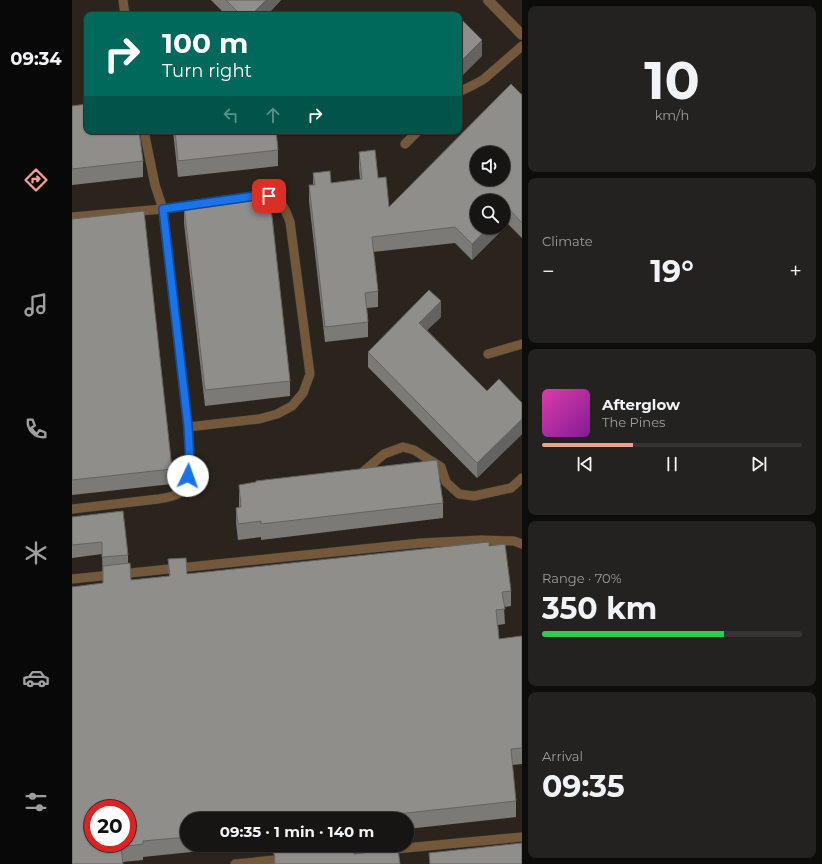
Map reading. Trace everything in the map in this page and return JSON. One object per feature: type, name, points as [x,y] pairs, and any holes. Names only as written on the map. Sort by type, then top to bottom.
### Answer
[{"type":"street","points":[[488,0],[522,35]]},
{"type":"lane","points":[[123,0],[125,12]]},
{"type":"lane","points":[[462,90],[484,79],[522,46]]},
{"type":"lane","points":[[72,509],[171,497],[180,492],[185,486],[188,476],[190,463],[188,426],[163,209],[154,186],[145,134]]},
{"type":"lane","points":[[405,144],[415,134]]},
{"type":"lane","points":[[72,217],[163,209],[255,196],[269,196],[277,199],[284,208],[290,222],[310,374],[303,393],[292,406],[277,414],[259,419],[188,426]]},
{"type":"lane","points":[[488,354],[522,344]]},
{"type":"lane","points":[[364,471],[384,454],[403,447],[414,450],[441,467],[446,482],[459,494],[474,496],[511,488],[522,478]]},
{"type":"lane","points":[[72,579],[421,543],[481,540],[514,542],[522,544]]},
{"type":"lane","points":[[336,854],[522,837]]},
{"type":"lane","points":[[235,864],[297,858]]},
{"type":"shaded area","points":[[72,0],[522,0],[522,864],[72,864]]},
{"type":"building","points":[[226,0],[266,0],[254,12],[238,12]]},
{"type":"building","points":[[463,21],[482,40],[462,60]]},
{"type":"building","points":[[511,84],[522,95],[522,223],[510,210],[510,194],[470,194],[470,234],[482,234],[472,244],[455,227],[372,237],[378,291],[365,293],[368,322],[325,327],[309,185],[315,185],[313,173],[330,171],[331,183],[362,179],[359,152],[375,150],[378,178],[386,177],[389,207]]},
{"type":"building","points":[[84,104],[84,134],[139,134],[143,161],[72,169],[72,106]]},
{"type":"building","points":[[175,134],[276,134],[278,150],[178,161]]},
{"type":"building","points":[[270,198],[290,381],[205,390],[184,207]]},
{"type":"building","points":[[144,211],[172,469],[72,480],[72,219]]},
{"type":"building","points":[[429,290],[441,301],[419,323],[487,391],[499,379],[522,403],[522,419],[477,463],[368,352]]},
{"type":"building","points":[[437,460],[443,503],[261,524],[261,521],[238,524],[236,508],[241,507],[239,485],[256,481]]},
{"type":"building","points":[[123,511],[128,555],[102,557],[102,542],[72,545],[72,517]]},
{"type":"building","points":[[489,542],[489,546],[505,544],[511,591],[502,592],[505,609],[496,610],[499,639],[522,636],[522,748],[511,749],[516,801],[414,812],[180,812],[180,838],[143,841],[143,844],[136,845],[136,800],[84,800],[84,852],[122,852],[123,864],[72,864],[72,587],[103,583],[103,566],[130,563],[131,580],[170,576],[168,559],[186,558],[187,574]]},
{"type":"building","points":[[522,843],[522,864],[430,864],[429,853]]},
{"type":"building","points":[[274,852],[354,852],[354,854],[372,852],[398,852],[400,864],[268,864],[275,863]]},
{"type":"route","points":[[188,476],[190,463],[188,426],[163,209],[255,196],[269,196]]}]
